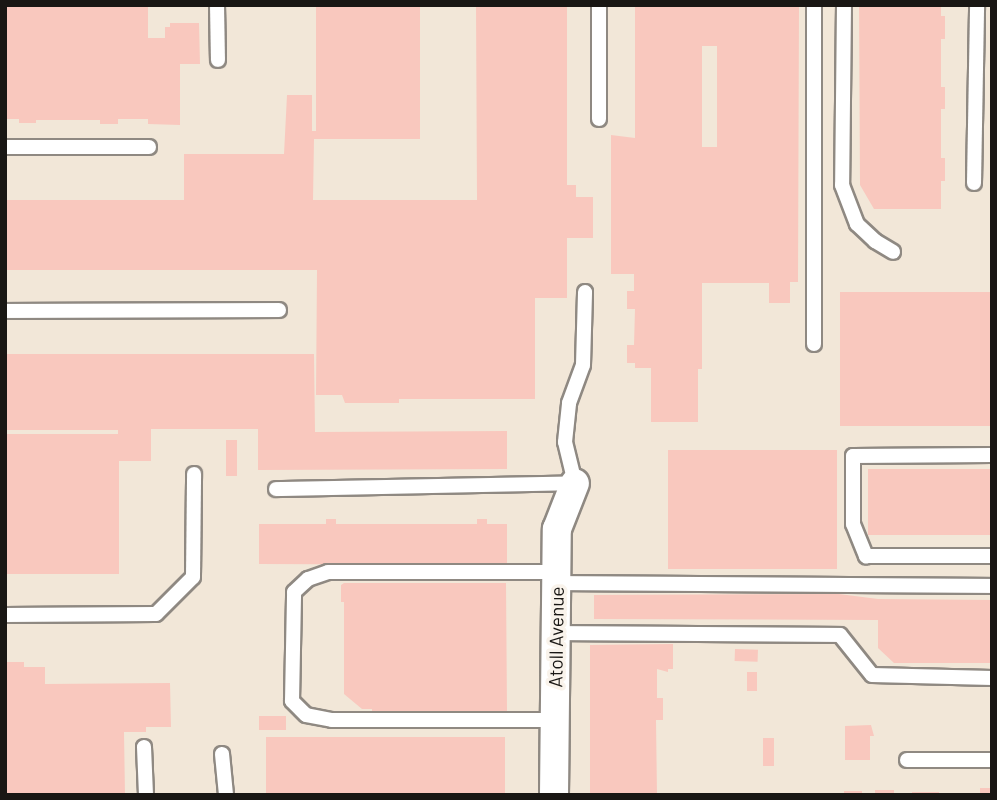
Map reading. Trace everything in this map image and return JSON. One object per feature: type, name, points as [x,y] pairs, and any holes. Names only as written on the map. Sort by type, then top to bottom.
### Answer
[{"type":"street","name":"Atoll Avenue","points":[[554,795],[557,528],[575,483]]},
{"type":"lane","points":[[217,5],[218,60]]},
{"type":"lane","points":[[599,5],[599,119]]},
{"type":"lane","points":[[814,5],[814,344]]},
{"type":"lane","points":[[844,5],[842,185],[857,223],[875,241],[893,252]]},
{"type":"lane","points":[[974,183],[976,5]]},
{"type":"lane","points":[[5,147],[149,147]]},
{"type":"lane","points":[[276,489],[575,483],[565,442],[569,403],[583,365],[585,292]]},
{"type":"lane","points":[[5,311],[279,310]]},
{"type":"lane","points":[[992,455],[853,456],[853,524],[866,556],[992,556]]},
{"type":"lane","points":[[5,615],[156,614],[193,578],[194,474]]},
{"type":"lane","points":[[555,720],[332,720],[306,715],[292,701],[294,592],[308,579],[328,572],[992,586]]},
{"type":"lane","points":[[556,633],[841,635],[872,675],[992,678]]},
{"type":"lane","points":[[144,747],[146,795]]},
{"type":"lane","points":[[222,754],[226,795]]},
{"type":"lane","points":[[907,760],[992,760]]},
{"type":"shaded area","points":[[5,5],[992,5],[992,795],[5,795]]},
{"type":"building","points":[[5,5],[148,5],[148,38],[165,38],[165,27],[170,27],[170,23],[199,23],[200,64],[180,64],[180,125],[148,124],[148,119],[118,119],[118,124],[100,124],[100,120],[36,120],[36,123],[19,123],[19,119],[5,119]]},
{"type":"building","points":[[316,5],[420,5],[420,139],[314,139],[313,200],[477,200],[476,5],[567,5],[567,185],[576,185],[576,197],[593,197],[593,238],[567,238],[567,298],[535,298],[535,399],[399,399],[399,403],[345,403],[342,395],[316,395],[317,270],[5,270],[5,200],[184,200],[184,154],[284,154],[287,95],[312,95],[312,131],[316,131]]},
{"type":"building","points":[[635,5],[799,5],[798,282],[790,282],[790,303],[769,303],[769,283],[702,283],[702,369],[698,369],[698,422],[651,422],[651,368],[635,368],[635,363],[627,363],[627,345],[634,345],[635,309],[627,309],[627,291],[634,291],[634,274],[611,274],[611,135],[635,138]],"holes":[[[702,46],[717,46],[717,147],[702,147]]]},
{"type":"building","points":[[859,5],[941,5],[941,16],[945,16],[945,39],[941,39],[941,87],[945,87],[945,109],[941,109],[941,158],[945,158],[945,181],[941,181],[941,209],[874,209],[860,185]]},
{"type":"building","points":[[840,292],[992,292],[992,426],[840,426]]},
{"type":"building","points":[[5,354],[314,354],[315,432],[507,431],[507,469],[258,470],[258,429],[151,429],[151,461],[119,461],[119,574],[5,574],[5,434],[118,434],[118,430],[5,430]]},
{"type":"building","points":[[226,440],[237,440],[237,476],[226,476]]},
{"type":"building","points":[[668,450],[837,450],[837,569],[668,569]]},
{"type":"building","points":[[868,469],[992,469],[992,535],[868,535]]},
{"type":"building","points":[[326,519],[336,519],[336,524],[477,524],[477,519],[487,519],[487,524],[507,524],[507,565],[259,564],[259,524],[326,524]]},
{"type":"building","points":[[506,583],[507,711],[372,712],[372,709],[362,709],[344,694],[344,602],[341,602],[341,585]]},
{"type":"building","points":[[839,594],[878,599],[992,600],[992,663],[894,663],[878,648],[878,620],[594,619],[594,595]]},
{"type":"building","points":[[673,644],[673,669],[668,669],[668,672],[657,669],[657,698],[663,698],[663,720],[656,720],[657,795],[590,795],[590,645]]},
{"type":"building","points":[[735,649],[758,650],[758,662],[735,661]]},
{"type":"building","points":[[5,662],[24,662],[24,667],[45,667],[45,684],[170,683],[171,727],[146,727],[146,732],[124,732],[125,795],[5,795]]},
{"type":"building","points":[[747,672],[757,672],[757,691],[747,691]]},
{"type":"building","points":[[259,716],[286,716],[286,730],[259,730]]},
{"type":"building","points":[[871,725],[874,736],[870,736],[870,760],[845,760],[845,726]]},
{"type":"building","points":[[266,737],[505,737],[505,795],[266,795]]},
{"type":"building","points":[[763,738],[774,738],[774,766],[763,766]]},
{"type":"building","points":[[980,788],[992,788],[992,795],[980,795]]},
{"type":"building","points":[[875,790],[894,790],[894,795],[875,795]]},
{"type":"building","points":[[844,791],[862,791],[862,795],[844,795]]},
{"type":"building","points":[[912,792],[939,792],[939,795],[912,795]]}]
